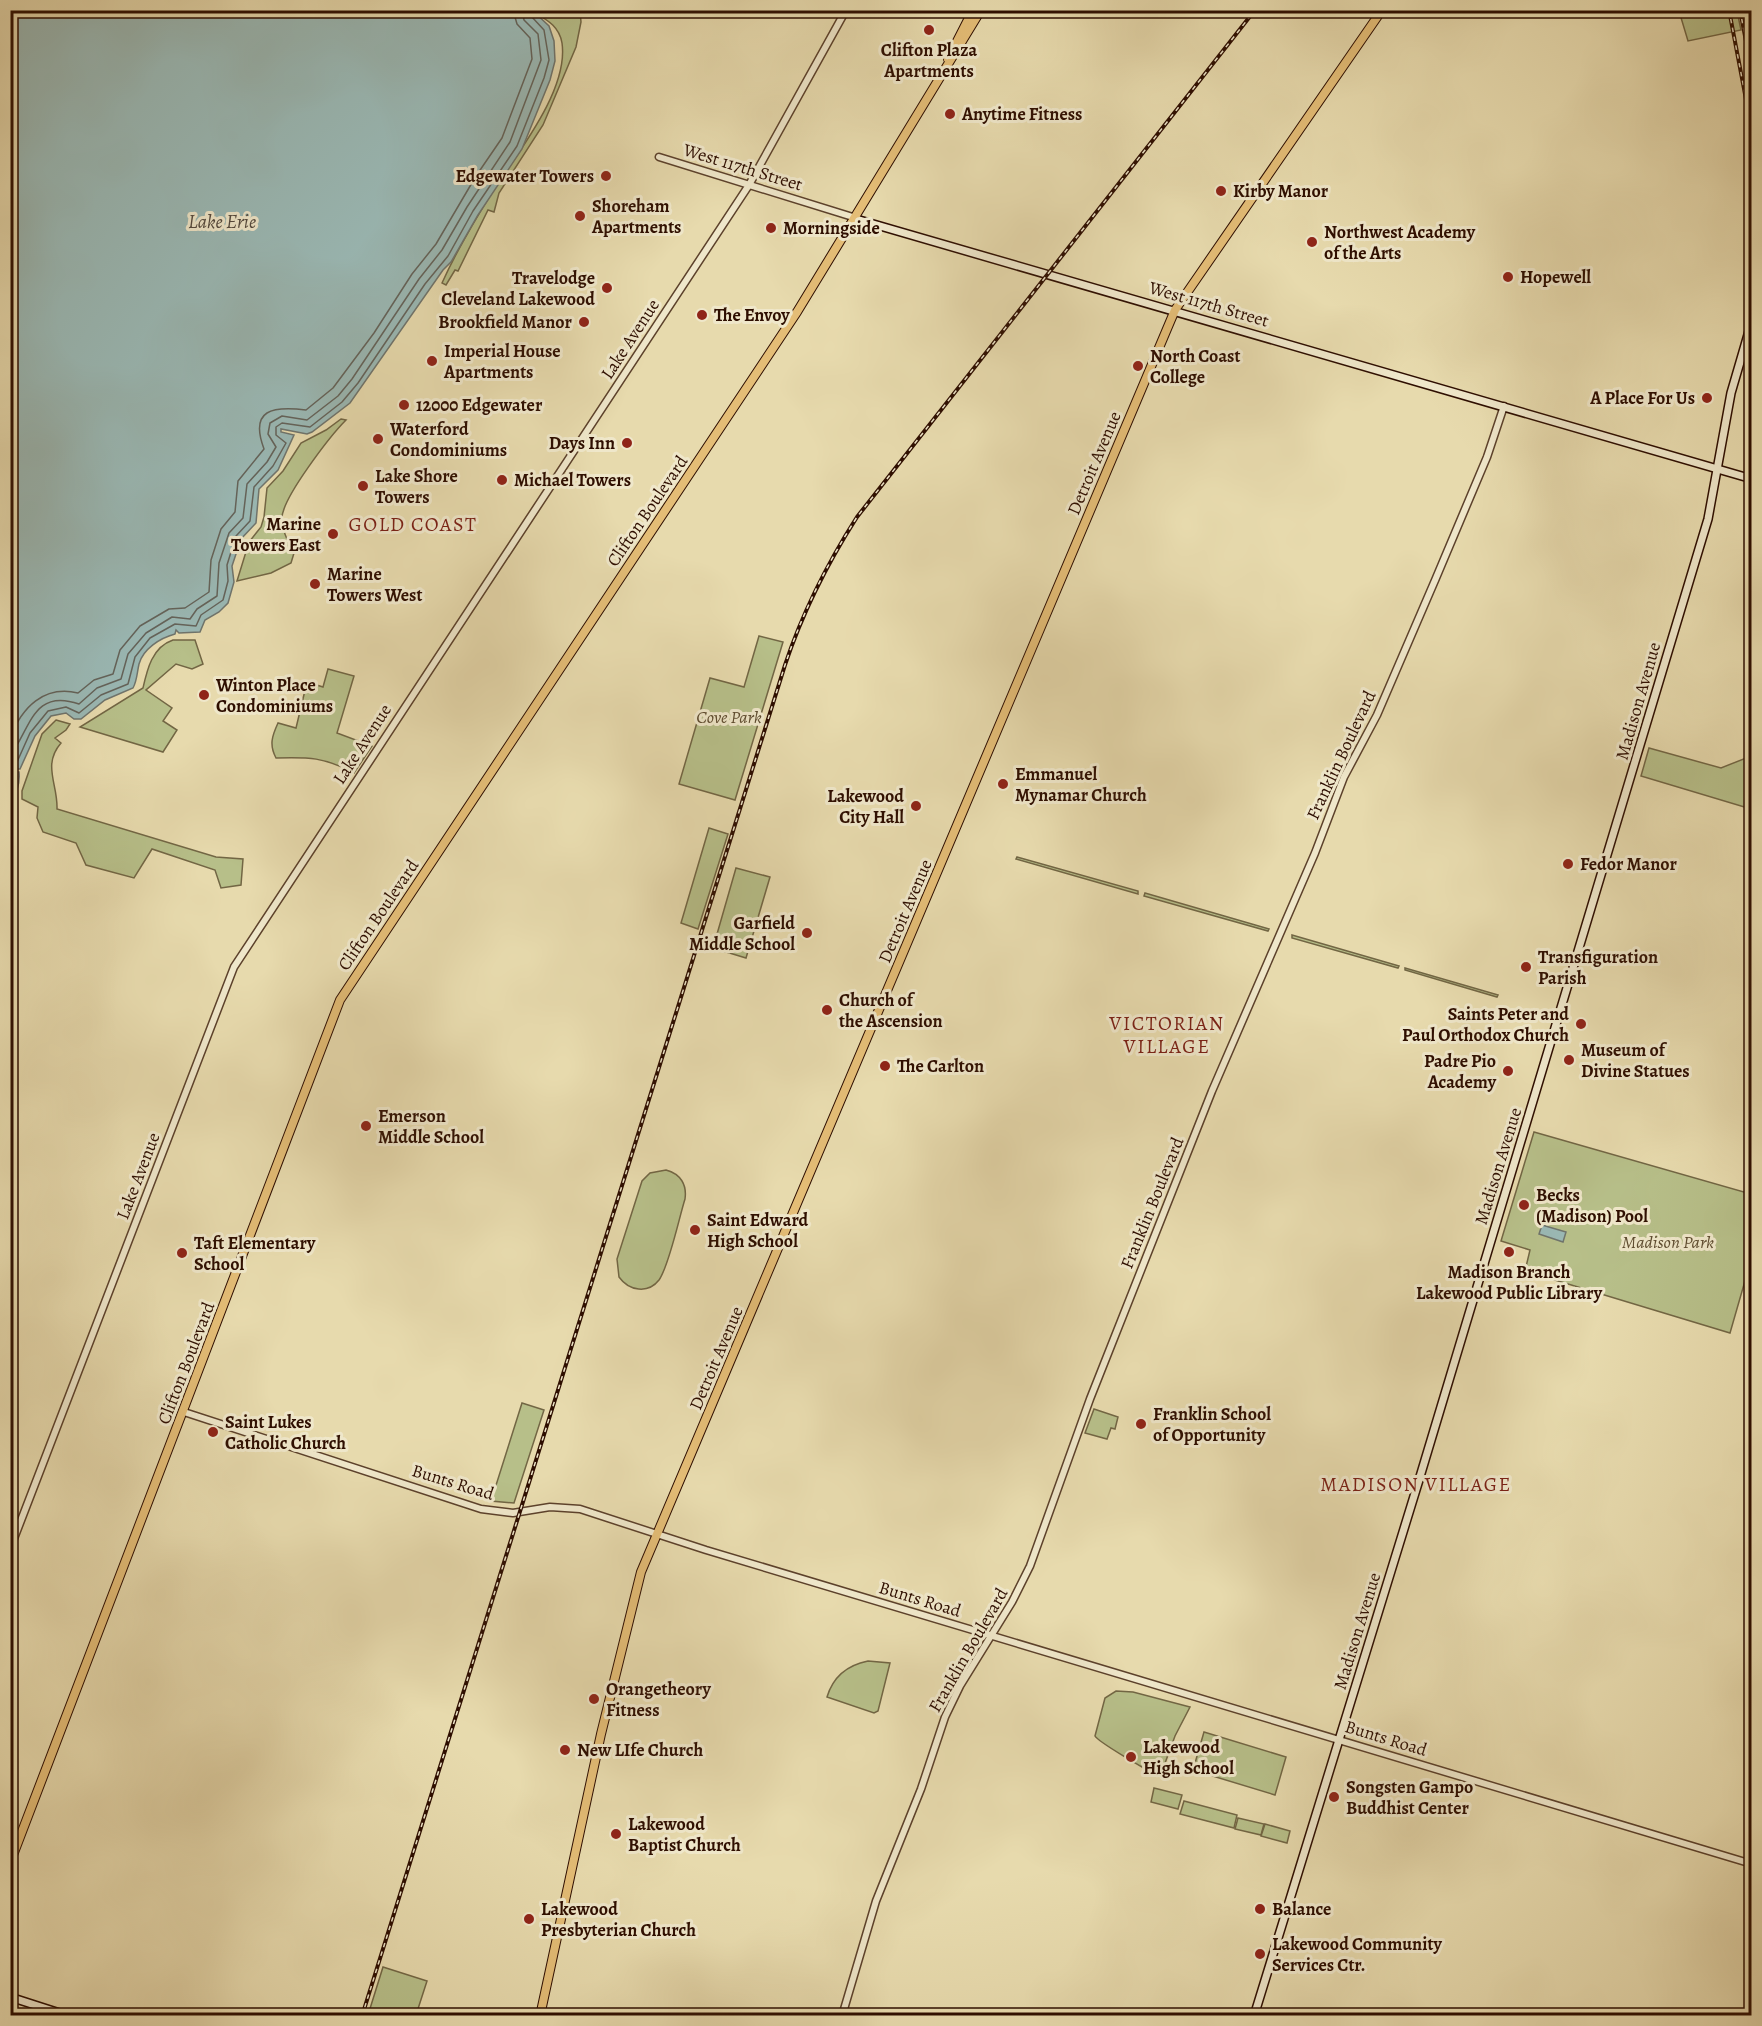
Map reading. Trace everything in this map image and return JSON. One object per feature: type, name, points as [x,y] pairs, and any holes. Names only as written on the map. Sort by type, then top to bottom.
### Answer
[{"type":"main road","name":"Clifton Boulevard","points":[[944,72],[954,45],[973,10]]},
{"type":"main road","name":"Clifton Boulevard","points":[[10,1863],[14,1842],[184,1412],[340,1000],[550,687],[856,219],[981,10]]},
{"type":"main road","name":"Detroit Avenue","points":[[540,2016],[634,1594],[657,1534],[1175,310],[1382,10]]},
{"type":"main road","name":"West 117th Street","points":[[856,219],[1752,479]]},
{"type":"main road","name":"Madison Avenue","points":[[1254,2016],[1575,966],[1708,519],[1731,393],[1752,321]]},
{"type":"main road","points":[[10,1997],[69,2016]]},
{"type":"street","name":"Lake Avenue","points":[[10,1549],[234,966],[749,185],[846,10]]},
{"type":"street","name":"West 117th Street","points":[[659,157],[856,219]]},
{"type":"street","name":"Franklin Boulevard","points":[[842,2016],[876,1901],[921,1789],[940,1729],[960,1686],[992,1636],[1030,1566],[1090,1399],[1212,1091],[1315,853],[1344,777],[1377,715],[1422,610],[1486,457],[1504,406]]},
{"type":"street","name":"Bunts Road","points":[[184,1412],[481,1509],[513,1513],[550,1507],[570,1508],[1752,1864]]},
{"type":"green space","points":[[532,11],[580,11],[581,22],[576,47],[543,125],[499,193],[494,212],[488,210],[458,271],[455,270],[446,285],[442,283],[471,227],[538,122],[557,82],[562,62],[560,37],[551,23]]},
{"type":"green space","points":[[1679,11],[1737,11],[1741,30],[1688,41]]},
{"type":"green space","points":[[341,419],[346,420],[308,467],[284,509],[283,527],[294,553],[291,563],[271,573],[237,581],[249,542],[261,527],[267,488],[283,471],[301,443]]},
{"type":"green space","name":"Cove Park","points":[[759,636],[783,642],[735,800],[679,784],[710,678],[744,687]]},
{"type":"green space","points":[[173,640],[195,640],[203,664],[192,669],[176,664],[146,690],[172,708],[163,721],[177,730],[163,752],[80,727],[143,688],[155,654],[166,643]]},
{"type":"green space","points":[[328,669],[354,676],[337,733],[372,746],[354,773],[316,759],[276,758],[272,745],[278,723],[296,728],[307,682],[323,687]]},
{"type":"green space","points":[[56,720],[70,724],[55,738],[61,743],[52,759],[57,809],[216,857],[243,859],[241,885],[221,888],[215,870],[152,849],[134,878],[86,865],[76,843],[43,832],[37,818],[38,807],[22,799],[22,791],[42,734]]},
{"type":"green space","points":[[1649,748],[1721,768],[1751,756],[1751,809],[1641,776]]},
{"type":"green space","points":[[709,828],[728,834],[698,929],[681,923]]},
{"type":"green space","points":[[1017,857],[1138,891],[1138,894],[1016,859]]},
{"type":"green space","points":[[736,868],[770,877],[746,958],[713,948]]},
{"type":"green space","points":[[1145,893],[1269,929],[1268,931],[1144,896]]},
{"type":"green space","points":[[1292,935],[1399,966],[1398,968],[1292,938]]},
{"type":"green space","points":[[1405,968],[1498,995],[1497,997],[1405,970]]},
{"type":"green space","name":"Madison Park","points":[[1534,1132],[1751,1194],[1751,1260],[1730,1333],[1525,1271],[1530,1250],[1501,1241]]},
{"type":"green space","points":[[666,1170],[679,1177],[685,1189],[685,1199],[674,1241],[659,1280],[644,1289],[633,1288],[619,1277],[617,1259],[642,1181],[650,1173]]},
{"type":"green space","points":[[522,1403],[544,1410],[514,1503],[491,1501]]},
{"type":"green space","points":[[1094,1409],[1118,1417],[1115,1429],[1111,1428],[1107,1439],[1085,1433]]},
{"type":"green space","points":[[868,1661],[890,1663],[878,1711],[874,1713],[827,1697],[833,1684],[842,1673]]},
{"type":"green space","points":[[1116,1691],[1133,1692],[1190,1707],[1175,1736],[1161,1774],[1156,1775],[1143,1768],[1095,1736],[1105,1698]]},
{"type":"green space","points":[[1204,1732],[1286,1757],[1275,1795],[1193,1770]]},
{"type":"green space","points":[[1154,1788],[1182,1795],[1178,1809],[1151,1802]]},
{"type":"green space","points":[[1184,1801],[1237,1815],[1234,1828],[1180,1814]]},
{"type":"green space","points":[[1238,1818],[1264,1824],[1261,1835],[1235,1829]]},
{"type":"green space","points":[[1265,1824],[1290,1831],[1287,1843],[1261,1836]]},
{"type":"green space","points":[[383,1967],[427,1981],[416,2015],[368,2015]]},
{"type":"water","name":"Lake Erie","points":[[532,10],[549,26],[554,41],[555,61],[550,80],[522,149],[478,215],[451,262],[443,270],[350,403],[307,434],[281,429],[281,432],[294,435],[278,470],[259,489],[256,523],[241,539],[232,566],[234,582],[228,603],[219,612],[205,620],[200,632],[179,633],[176,630],[175,634],[158,641],[148,649],[139,664],[133,688],[105,700],[81,719],[74,719],[66,713],[51,716],[35,736],[20,769],[15,769],[14,772],[19,772],[19,780],[11,801],[11,11]]},
{"type":"water","points":[[1542,1225],[1566,1232],[1563,1242],[1539,1234]]},
{"type":"railway","points":[[362,2016],[785,665],[808,607],[826,570],[857,517],[1255,10]]},
{"type":"railway","points":[[1729,10],[1752,131]]},
{"type":"railway","points":[[1740,10],[1752,72]]},
{"type":"place","name":"Clifton Plaza Apartments","points":[[929,30]]},
{"type":"place","name":"Anytime Fitness","points":[[950,114]]},
{"type":"place","name":"Edgewater Towers","points":[[606,176]]},
{"type":"place","name":"Kirby Manor","points":[[1221,191]]},
{"type":"place","name":"Shoreham Apartments","points":[[580,216]]},
{"type":"place","name":"Morningside","points":[[771,228]]},
{"type":"place","name":"Northwest Academy of the Arts","points":[[1312,242]]},
{"type":"place","name":"Hopewell","points":[[1508,277]]},
{"type":"place","name":"Travelodge Cleveland Lakewood","points":[[607,288]]},
{"type":"place","name":"The Envoy","points":[[702,315]]},
{"type":"place","name":"Brookfield Manor","points":[[584,322]]},
{"type":"place","name":"Imperial House Apartments","points":[[432,361]]},
{"type":"place","name":"North Coast College","points":[[1138,366]]},
{"type":"place","name":"A Place For Us","points":[[1707,398]]},
{"type":"place","name":"12000 Edgewater","points":[[404,405]]},
{"type":"place","name":"Waterford Condominiums","points":[[378,439]]},
{"type":"place","name":"Days Inn","points":[[627,443]]},
{"type":"place","name":"Michael Towers","points":[[502,480]]},
{"type":"place","name":"Lake Shore Towers","points":[[363,486]]},
{"type":"place","name":"Marine Towers East","points":[[333,534]]},
{"type":"place","name":"Marine Towers West","points":[[315,584]]},
{"type":"place","name":"Winton Place Condominiums","points":[[204,695]]},
{"type":"place","name":"Emmanuel Mynamar Church","points":[[1003,784]]},
{"type":"place","name":"Lakewood City Hall","points":[[916,806]]},
{"type":"place","name":"Fedor Manor","points":[[1568,864]]},
{"type":"place","name":"Garfield Middle School","points":[[807,933]]},
{"type":"place","name":"Transfiguration Parish","points":[[1526,967]]},
{"type":"place","name":"Church of the Ascension","points":[[827,1010]]},
{"type":"place","name":"Saints Peter and Paul Orthodox Church","points":[[1581,1024]]},
{"type":"place","name":"Museum of Divine Statues","points":[[1569,1060]]},
{"type":"place","name":"The Carlton","points":[[885,1066]]},
{"type":"place","name":"Padre Pio Academy","points":[[1508,1071]]},
{"type":"place","name":"Emerson Middle School","points":[[366,1126]]},
{"type":"place","name":"Becks (Madison) Pool","points":[[1524,1205]]},
{"type":"place","name":"Saint Edward High School","points":[[695,1230]]},
{"type":"place","name":"Madison Branch Lakewood Public Library","points":[[1509,1252]]},
{"type":"place","name":"Taft Elementary School","points":[[182,1253]]},
{"type":"place","name":"Franklin School of Opportunity","points":[[1141,1424]]},
{"type":"place","name":"Saint Lukes Catholic Church","points":[[213,1432]]},
{"type":"place","name":"Orangetheory Fitness","points":[[594,1699]]},
{"type":"place","name":"New LIfe Church","points":[[565,1750]]},
{"type":"place","name":"Lakewood High School","points":[[1131,1757]]},
{"type":"place","name":"Songsten Gampo Buddhist Center","points":[[1334,1797]]},
{"type":"place","name":"Lakewood Baptist Church","points":[[616,1834]]},
{"type":"place","name":"Balance","points":[[1260,1909]]},
{"type":"place","name":"Lakewood Presbyterian Church","points":[[529,1919]]},
{"type":"place","name":"Lakewood Community Services Ctr.","points":[[1260,1954]]},
{"type":"district","name":"GOLD COAST","points":[[413,524]]},
{"type":"district","name":"VICTORIAN VILLAGE","points":[[1167,1034]]},
{"type":"district","name":"MADISON VILLAGE","points":[[1416,1484]]}]
